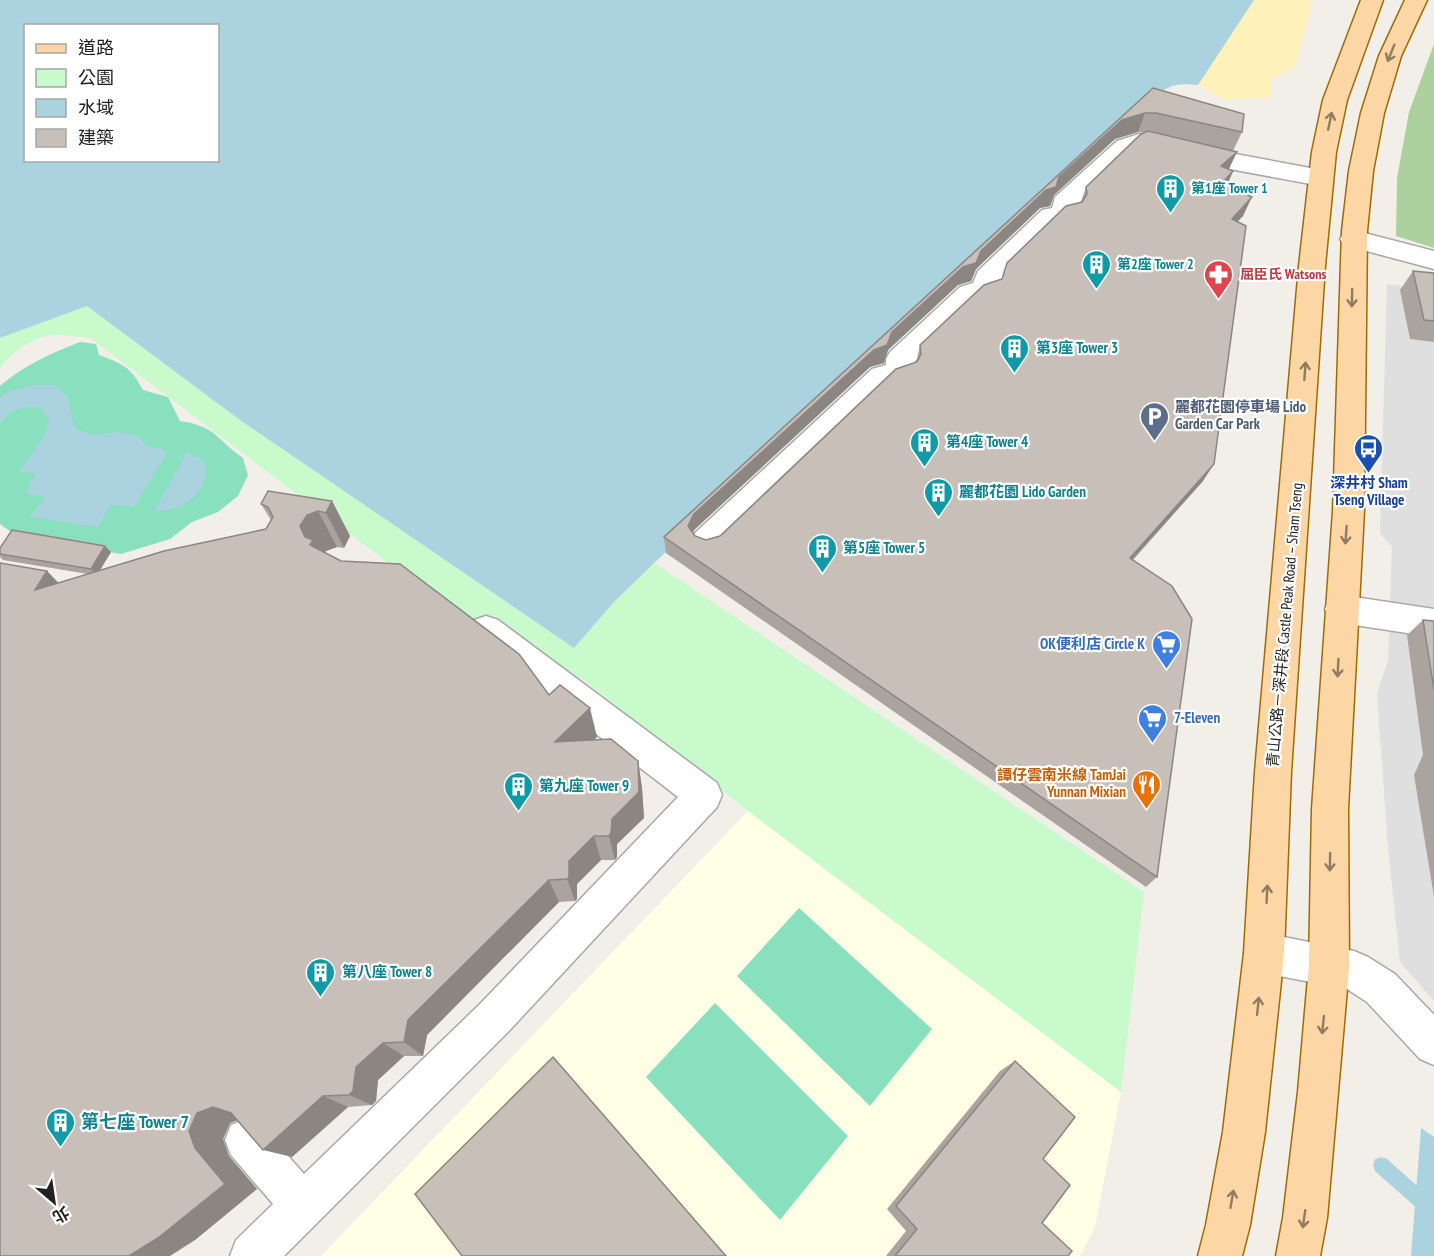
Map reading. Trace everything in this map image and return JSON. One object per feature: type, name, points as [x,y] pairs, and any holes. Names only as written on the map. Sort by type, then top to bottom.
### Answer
[{"type":"main road","name":"青山公路－深井段 Castle Peak Road – Sham Tseng","points":[[1220,1256],[1228,1225],[1244,1132],[1264,953],[1273,772],[1312,266],[1324,152],[1335,100],[1372,0]]},
{"type":"main road","points":[[1298,1256],[1305,1218],[1329,966],[1331,790],[1350,473],[1353,239],[1363,149],[1376,97],[1390,52],[1416,0]]},
{"type":"street","points":[[707,541],[882,376],[901,372],[900,359],[969,294],[986,289],[987,277],[1051,216],[1065,213],[1064,204],[1125,146],[1139,141],[1149,141],[1219,159],[1321,178]]},
{"type":"street","points":[[1353,239],[1434,260]]},
{"type":"street","points":[[1341,609],[1434,623]]},
{"type":"street","points":[[252,1256],[494,1018],[704,795],[463,613]]},
{"type":"street","points":[[1264,953],[1354,971],[1381,988],[1434,1045]]},
{"type":"street","points":[[246,1140],[302,1205]]},
{"type":"shaded area","name":"深井村 Sham Tseng Village","points":[[1387,284],[1434,290],[1434,1001],[1400,962],[1388,848],[1377,694],[1388,660],[1392,547],[1380,533]]},
{"type":"shaded area","points":[[748,811],[1121,1092],[1095,1227],[1080,1256],[321,1256]]},
{"type":"green space","points":[[1434,44],[1434,248],[1396,236],[1397,178],[1409,112]]},
{"type":"green space","points":[[87,306],[240,420],[574,648],[614,602],[654,563],[1144,892],[1121,1092],[748,811],[580,677],[559,696],[419,586],[89,337],[56,335],[40,338],[10,356],[0,368],[0,338]]},
{"type":"green space","points":[[80,342],[96,344],[99,355],[126,367],[143,390],[168,397],[180,421],[209,430],[243,458],[248,475],[238,496],[218,512],[192,522],[170,539],[121,554],[18,537],[0,524],[0,386],[18,372],[38,361]]},
{"type":"green space","points":[[799,908],[932,1029],[870,1106],[737,976]]},
{"type":"green space","points":[[715,1003],[848,1136],[780,1220],[646,1077]]},
{"type":"sand","points":[[1254,0],[1309,0],[1312,3],[1296,66],[1272,79],[1272,97],[1225,100],[1198,85]]},
{"type":"water","points":[[0,0],[1254,0],[1198,85],[1181,84],[1157,95],[654,563],[614,602],[574,648],[240,420],[87,306],[0,338]]},
{"type":"water","points":[[32,385],[54,385],[67,396],[75,429],[95,435],[116,432],[136,435],[148,447],[162,449],[167,453],[134,507],[111,505],[98,527],[30,517],[45,497],[25,493],[36,473],[19,472],[41,441],[49,421],[42,408],[30,407],[13,411],[0,424],[0,397],[8,392]]},
{"type":"water","points":[[187,452],[201,459],[207,471],[200,490],[182,505],[154,512]]},
{"type":"water","points":[[1421,1128],[1434,1137],[1434,1256],[1411,1256]]},
{"type":"building","name":"麗都花園 Lido Garden","points":[[1153,88],[1244,114],[1242,132],[1156,113],[1145,113],[1122,120],[1059,177],[1056,187],[1046,190],[981,251],[976,263],[963,267],[892,332],[887,345],[874,350],[694,514],[688,526],[695,536],[706,540],[720,536],[896,369],[917,362],[921,354],[920,345],[984,285],[1002,279],[1007,263],[1066,206],[1082,202],[1087,194],[1086,187],[1141,134],[1148,131],[1237,152],[1221,166],[1233,171],[1222,183],[1252,197],[1232,219],[1246,226],[1214,464],[1130,558],[1172,586],[1192,619],[1157,877],[664,537]]},
{"type":"building","points":[[1413,271],[1434,273],[1434,321],[1424,320]]},
{"type":"building","points":[[268,491],[332,501],[326,513],[318,511],[307,515],[300,526],[305,537],[313,540],[310,545],[341,561],[400,564],[519,654],[549,695],[560,685],[590,708],[555,742],[611,739],[638,761],[639,792],[612,819],[609,836],[594,836],[569,861],[567,879],[549,880],[408,1020],[404,1042],[383,1043],[356,1067],[353,1091],[349,1095],[323,1096],[263,1150],[231,1113],[213,1107],[197,1113],[189,1131],[195,1148],[225,1184],[158,1238],[129,1256],[0,1256],[0,563],[47,571],[35,590],[164,551],[266,529],[273,517],[268,507],[261,504]]},
{"type":"building","points":[[12,530],[105,546],[91,569],[0,554],[0,548]]},
{"type":"building","points":[[1423,620],[1434,621],[1434,690]]},
{"type":"building","points":[[553,1057],[726,1256],[462,1256],[415,1194]]},
{"type":"building","points":[[1015,1061],[1075,1117],[1043,1159],[1070,1185],[1042,1223],[1072,1251],[1068,1256],[895,1256],[917,1229],[896,1206]]},
{"type":"waterway","points":[[1381,1165],[1434,1212]]},
{"type":"place","name":"第1座 Tower 1","points":[[1170,214]]},
{"type":"place","name":"第2座 Tower 2","points":[[1096,290]]},
{"type":"place","name":"屈臣氏 Watsons","points":[[1219,300]]},
{"type":"place","name":"第3座 Tower 3","points":[[1015,374]]},
{"type":"place","name":"麗都花園停車場 Lido Garden Car Park","points":[[1154,442]]},
{"type":"place","name":"第4座 Tower 4","points":[[925,468]]},
{"type":"place","name":"深井村 Sham Tseng Village","points":[[1369,474]]},
{"type":"place","name":"麗都花園 Lido Garden","points":[[938,518]]},
{"type":"place","name":"第5座 Tower 5","points":[[822,574]]},
{"type":"place","name":"OK便利店 Circle K","points":[[1166,670]]},
{"type":"place","name":"7-Eleven","points":[[1153,744]]},
{"type":"place","name":"譚仔雲南米線 TamJai Yunnan Mixian","points":[[1147,810]]},
{"type":"place","name":"第九座 Tower 9","points":[[518,812]]},
{"type":"place","name":"第八座 Tower 8","points":[[321,998]]},
{"type":"place","name":"第七座 Tower 7","points":[[60,1148]]}]
